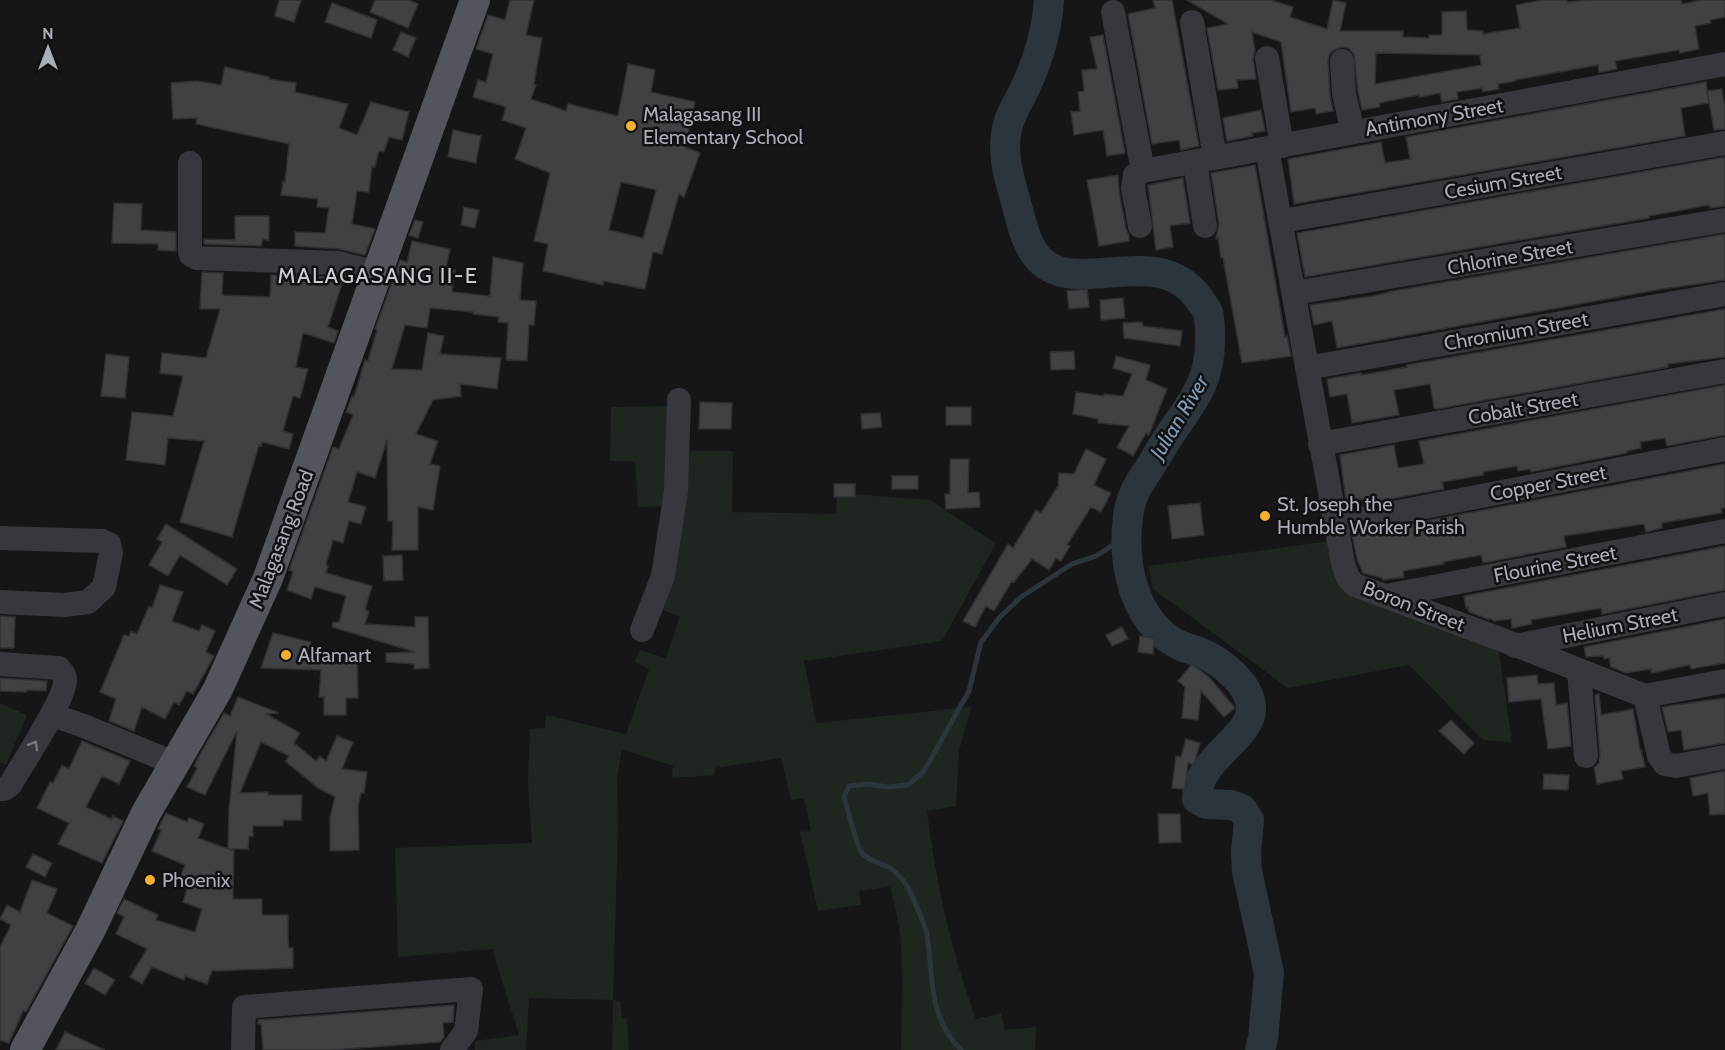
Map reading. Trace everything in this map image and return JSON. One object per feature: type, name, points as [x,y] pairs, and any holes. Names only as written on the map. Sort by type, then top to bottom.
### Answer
[{"type":"main road","name":"Malagasang Road","points":[[25,1050],[90,931],[141,823],[218,689],[268,578],[474,0]]},
{"type":"street","points":[[1113,12],[1143,171],[1135,175],[1133,188],[1140,226]]},
{"type":"street","points":[[1192,22],[1205,160],[1205,226]]},
{"type":"street","name":"Boron Street","points":[[1267,58],[1282,220],[1320,444],[1343,563],[1348,578],[1355,585],[1645,696]]},
{"type":"street","points":[[1342,61],[1344,94],[1353,132]]},
{"type":"street","name":"Antimony Street","points":[[1143,171],[1725,64]]},
{"type":"street","name":"Cesium Street","points":[[1282,220],[1725,143]]},
{"type":"street","points":[[190,163],[190,249],[192,255],[197,258],[338,263],[378,273]]},
{"type":"street","name":"Chlorine Street","points":[[1294,293],[1725,220]]},
{"type":"street","name":"Chromium Street","points":[[1307,368],[1725,294]]},
{"type":"street","name":"Cobalt Street","points":[[1320,444],[1725,371]]},
{"type":"street","points":[[642,630],[663,576],[676,491],[679,399]]},
{"type":"street","name":"Copper Street","points":[[1336,524],[1725,449]]},
{"type":"street","name":"Flourine Street","points":[[1384,596],[1725,531]]},
{"type":"street","points":[[0,538],[102,542],[109,544],[111,553],[104,587],[88,603],[65,605],[0,602]]},
{"type":"street","name":"Helium Street","points":[[1515,646],[1725,604]]},
{"type":"street","points":[[0,664],[59,668],[66,682],[52,715],[10,785],[0,789]]},
{"type":"street","points":[[1579,671],[1586,756]]},
{"type":"street","points":[[1725,681],[1645,696],[1659,756],[1665,764],[1676,766],[1725,757]]},
{"type":"street","points":[[52,715],[174,763]]},
{"type":"street","points":[[243,1050],[244,1007],[471,989],[466,1031],[452,1050]]},
{"type":"shaded area","points":[[669,406],[668,450],[733,451],[732,512],[836,514],[837,493],[930,500],[996,543],[942,641],[804,661],[816,723],[971,707],[959,751],[956,806],[927,811],[935,864],[952,942],[976,1019],[1001,1013],[1005,1030],[1036,1027],[1035,1050],[901,1050],[901,948],[890,887],[859,891],[861,905],[818,911],[800,832],[811,831],[804,798],[791,800],[781,758],[715,768],[714,775],[672,778],[673,766],[622,749],[617,779],[618,826],[613,1000],[529,998],[526,1050],[475,1050],[475,1041],[519,1035],[492,949],[398,957],[395,848],[532,843],[528,784],[530,729],[545,728],[546,715],[626,734],[649,669],[635,662],[640,650],[666,658],[680,617],[661,609],[665,506],[638,507],[635,461],[610,461],[611,407]]},
{"type":"shaded area","points":[[1337,540],[1346,578],[1497,639],[1512,742],[1483,740],[1409,665],[1288,688],[1153,589],[1148,566]]},
{"type":"shaded area","points":[[0,703],[27,715],[6,765],[0,762]]},
{"type":"shaded area","points":[[613,1000],[620,1001],[622,1018],[627,1019],[629,1050],[612,1050]]},
{"type":"building","points":[[279,0],[301,0],[294,22],[275,16]]},
{"type":"building","points":[[375,0],[409,0],[418,4],[408,28],[370,12]]},
{"type":"building","points":[[510,0],[534,0],[526,35],[542,38],[534,84],[536,85],[531,99],[566,111],[568,104],[618,116],[628,64],[655,70],[651,92],[695,102],[685,147],[700,153],[684,197],[679,194],[662,254],[653,252],[645,289],[604,281],[603,285],[543,271],[548,244],[534,241],[550,173],[515,159],[526,128],[502,120],[506,107],[473,97],[478,80],[486,82],[493,54],[476,49],[488,15],[505,20]],"holes":[[[621,182],[656,190],[643,238],[609,230]]]},
{"type":"building","points":[[1153,0],[1172,0],[1199,146],[1181,150],[1179,140],[1152,144],[1128,14],[1155,8]]},
{"type":"building","points":[[1187,0],[1271,0],[1293,7],[1290,17],[1327,29],[1333,0],[1346,3],[1340,31],[1403,31],[1403,37],[1429,38],[1429,35],[1442,35],[1442,12],[1466,11],[1467,30],[1483,31],[1483,34],[1520,28],[1516,5],[1543,0],[1567,0],[1567,2],[1681,0],[1682,4],[1701,0],[1725,0],[1725,17],[1695,26],[1699,49],[1680,53],[1679,50],[1615,61],[1617,69],[1602,72],[1599,72],[1598,65],[1515,80],[1498,84],[1499,89],[1483,92],[1482,88],[1457,92],[1458,99],[1442,102],[1440,93],[1419,97],[1419,95],[1379,103],[1380,107],[1362,110],[1354,54],[1348,48],[1341,47],[1329,55],[1328,61],[1333,111],[1316,114],[1315,108],[1291,112],[1281,42],[1252,32],[1256,79],[1237,80],[1238,88],[1218,90],[1207,28],[1228,24]],"holes":[[[1376,53],[1480,55],[1481,65],[1375,84]]]},
{"type":"building","points":[[332,3],[377,20],[371,38],[325,22]]},
{"type":"building","points":[[401,32],[416,38],[408,57],[393,50]]},
{"type":"building","points":[[1103,35],[1125,153],[1107,156],[1103,130],[1074,135],[1071,112],[1080,111],[1078,92],[1084,91],[1082,70],[1097,69],[1090,37]]},
{"type":"building","points":[[225,67],[269,77],[269,79],[296,83],[295,92],[348,104],[339,128],[357,135],[371,102],[409,112],[402,140],[389,137],[384,152],[379,151],[375,167],[372,166],[369,192],[357,191],[352,224],[375,229],[365,255],[339,249],[295,246],[295,232],[325,233],[329,208],[317,207],[318,199],[281,195],[283,181],[285,182],[289,144],[196,124],[197,118],[173,119],[171,83],[197,81],[221,85]]},
{"type":"building","points":[[1706,82],[1709,103],[1681,108],[1685,136],[1294,204],[1288,159],[1381,142],[1385,163],[1410,159],[1406,137]]},
{"type":"building","points":[[1722,89],[1725,129],[1714,130],[1707,91]]},
{"type":"building","points":[[1261,110],[1265,131],[1227,141],[1223,118]]},
{"type":"building","points":[[453,130],[481,136],[476,163],[448,157]]},
{"type":"building","points":[[1725,157],[1725,206],[1710,208],[1709,205],[1649,216],[1649,218],[1305,277],[1297,233]]},
{"type":"building","points":[[1255,165],[1285,337],[1287,336],[1291,356],[1242,363],[1223,258],[1221,258],[1218,238],[1216,239],[1219,224],[1211,173]]},
{"type":"building","points":[[1118,175],[1129,241],[1099,246],[1087,180]]},
{"type":"building","points":[[1183,178],[1190,223],[1170,226],[1173,247],[1156,250],[1148,185]]},
{"type":"building","points":[[114,203],[142,204],[141,230],[176,232],[176,251],[158,250],[158,244],[112,243]]},
{"type":"building","points":[[464,207],[479,210],[475,228],[461,225]]},
{"type":"building","points":[[235,216],[269,216],[269,241],[263,239],[261,246],[204,244],[204,239],[235,240]]},
{"type":"building","points":[[415,220],[423,222],[418,238],[409,235]]},
{"type":"building","points":[[1725,234],[1725,280],[1662,289],[1337,348],[1332,321],[1314,325],[1310,305],[1373,296]]},
{"type":"building","points":[[412,241],[450,249],[446,268],[455,270],[453,292],[490,296],[493,257],[523,263],[520,300],[536,301],[534,325],[529,325],[527,361],[506,360],[508,323],[498,322],[499,317],[430,308],[427,328],[405,325],[392,369],[422,370],[428,333],[444,336],[440,354],[501,358],[497,389],[460,384],[461,396],[433,400],[416,434],[438,441],[430,464],[440,466],[433,510],[418,507],[418,550],[392,550],[393,521],[388,521],[387,440],[375,478],[357,472],[348,502],[366,507],[361,524],[349,521],[343,543],[333,540],[326,573],[372,586],[365,610],[369,611],[365,624],[415,627],[415,617],[428,617],[429,668],[414,669],[414,664],[386,662],[386,653],[415,652],[332,627],[333,622],[339,622],[346,596],[315,587],[311,599],[287,590],[293,572],[289,570],[333,447],[339,449],[353,415],[346,412],[352,396],[354,397],[365,360],[368,361],[377,330],[375,329],[400,260],[407,262]]},
{"type":"building","points":[[202,272],[223,273],[222,295],[270,297],[271,275],[331,277],[343,281],[328,327],[338,331],[334,343],[303,333],[296,367],[308,369],[300,398],[293,396],[283,431],[293,434],[289,449],[262,442],[261,446],[259,445],[232,537],[180,522],[204,441],[168,438],[165,465],[126,460],[132,412],[173,416],[183,376],[160,373],[162,353],[206,358],[220,309],[200,309]]},
{"type":"building","points":[[1087,289],[1089,307],[1069,309],[1067,291]]},
{"type":"building","points":[[1123,298],[1125,318],[1101,320],[1100,300]]},
{"type":"building","points":[[1725,309],[1725,357],[1668,364],[1668,367],[1437,409],[1434,408],[1430,384],[1394,390],[1399,415],[1352,423],[1347,394],[1330,397],[1327,379],[1407,367],[1407,365]]},
{"type":"building","points":[[1142,322],[1143,326],[1182,331],[1180,346],[1124,338],[1123,323]]},
{"type":"building","points":[[1074,351],[1075,369],[1051,370],[1050,352]]},
{"type":"building","points":[[106,354],[129,357],[125,398],[101,396]]},
{"type":"building","points":[[1116,356],[1150,365],[1146,380],[1167,389],[1149,435],[1146,433],[1133,456],[1117,447],[1129,426],[1098,423],[1098,419],[1073,414],[1076,392],[1123,396],[1132,374],[1113,368]]},
{"type":"building","points":[[1725,385],[1725,435],[1667,446],[1665,438],[1640,442],[1641,448],[1627,451],[1627,453],[1531,472],[1530,469],[1518,471],[1517,466],[1483,472],[1483,475],[1442,482],[1444,489],[1363,504],[1362,499],[1346,501],[1340,455],[1394,445],[1398,468],[1424,464],[1419,441]]},
{"type":"building","points":[[700,402],[732,403],[731,429],[699,429]]},
{"type":"building","points":[[946,407],[971,407],[971,425],[946,425]]},
{"type":"building","points":[[880,413],[882,427],[862,429],[861,414]]},
{"type":"building","points":[[1086,449],[1106,459],[1094,485],[1111,493],[1101,512],[1091,507],[1067,545],[1070,546],[1061,561],[1056,558],[1049,570],[1032,559],[1014,582],[1012,581],[994,611],[986,606],[975,627],[963,621],[1008,544],[1013,548],[1036,510],[1041,513],[1058,486],[1059,473],[1074,474]]},
{"type":"building","points":[[950,459],[969,459],[968,493],[979,492],[980,507],[946,509],[945,494],[950,494]]},
{"type":"building","points":[[1725,464],[1725,508],[1721,508],[1722,513],[1662,523],[1662,528],[1646,532],[1644,524],[1564,536],[1566,547],[1483,563],[1481,555],[1403,571],[1404,577],[1383,580],[1363,573],[1357,559],[1352,535]]},
{"type":"building","points":[[892,476],[918,476],[918,489],[892,489]]},
{"type":"building","points":[[834,484],[855,484],[855,497],[834,497]]},
{"type":"building","points":[[1200,503],[1204,535],[1172,539],[1168,506]]},
{"type":"building","points":[[166,524],[237,569],[227,585],[180,555],[168,576],[149,565],[162,542],[157,539]]},
{"type":"building","points":[[1725,546],[1725,590],[1602,614],[1601,608],[1531,620],[1532,624],[1512,628],[1511,619],[1494,621],[1469,612],[1468,607],[1466,608],[1464,596]]},
{"type":"building","points":[[402,555],[403,580],[384,581],[383,556]]},
{"type":"building","points":[[160,585],[183,592],[172,621],[199,631],[202,625],[215,631],[206,652],[214,656],[193,694],[187,691],[179,705],[174,702],[165,719],[142,707],[134,731],[109,721],[116,699],[100,692],[124,635],[129,636],[131,631],[137,634],[149,606],[152,608]]},
{"type":"building","points":[[0,616],[15,617],[14,648],[0,648]]},
{"type":"building","points":[[1725,619],[1725,663],[1691,669],[1690,665],[1651,673],[1651,669],[1626,673],[1611,667],[1609,658],[1586,657],[1584,647]]},
{"type":"building","points":[[1122,627],[1128,639],[1112,646],[1106,635]]},
{"type":"building","points":[[273,633],[311,642],[308,655],[357,653],[358,698],[346,698],[346,715],[324,715],[324,697],[319,697],[321,670],[261,668]]},
{"type":"building","points":[[1140,636],[1154,638],[1153,654],[1138,652]]},
{"type":"building","points":[[1192,664],[1209,677],[1235,708],[1224,717],[1201,691],[1198,720],[1182,718],[1185,687],[1178,681]]},
{"type":"building","points":[[1537,675],[1538,684],[1554,683],[1556,705],[1567,703],[1571,746],[1548,749],[1541,699],[1509,702],[1507,678]]},
{"type":"building","points":[[0,678],[47,681],[46,691],[0,691]]},
{"type":"building","points":[[1599,694],[1601,715],[1633,709],[1645,767],[1621,771],[1623,779],[1597,784],[1594,768],[1599,763],[1600,755],[1595,695]]},
{"type":"building","points":[[238,697],[279,713],[266,714],[300,733],[294,743],[316,761],[320,756],[326,761],[337,736],[353,742],[342,769],[367,772],[364,793],[361,793],[358,806],[359,850],[330,851],[330,818],[335,797],[318,788],[285,761],[289,756],[261,742],[240,793],[268,792],[268,795],[302,795],[301,820],[283,820],[283,826],[253,826],[253,836],[249,836],[248,849],[228,849],[229,810],[237,731],[205,795],[187,787],[197,768],[194,766],[200,754],[224,713],[230,716]]},
{"type":"building","points":[[1725,698],[1725,743],[1684,750],[1681,730],[1668,732],[1662,707]]},
{"type":"building","points":[[1451,720],[1474,743],[1464,754],[1439,731]]},
{"type":"building","points":[[1186,739],[1200,743],[1194,765],[1188,763],[1185,789],[1172,788],[1176,756],[1181,757]]},
{"type":"building","points":[[82,741],[130,761],[119,784],[102,776],[86,807],[111,819],[113,816],[123,821],[102,863],[58,844],[69,823],[37,808],[50,782],[53,783],[62,765],[69,769]]},
{"type":"building","points":[[1725,771],[1725,814],[1710,815],[1708,793],[1693,796],[1690,778]]},
{"type":"building","points":[[1544,774],[1569,775],[1568,790],[1543,789]]},
{"type":"building","points":[[166,813],[187,822],[189,818],[204,824],[198,838],[234,851],[233,899],[262,899],[262,915],[288,915],[288,940],[289,948],[293,948],[293,968],[212,971],[207,984],[185,976],[184,980],[152,967],[142,984],[130,977],[147,949],[116,934],[124,917],[117,913],[124,899],[158,915],[156,920],[195,932],[202,909],[183,902],[187,889],[177,886],[185,865],[152,851],[161,830],[158,829]]},
{"type":"building","points":[[1158,814],[1180,814],[1181,842],[1159,843]]},
{"type":"building","points":[[33,854],[52,863],[45,877],[26,867]]},
{"type":"building","points":[[32,880],[57,889],[47,913],[73,926],[26,1012],[23,1011],[9,1043],[0,1040],[0,947],[11,925],[0,919],[7,905],[20,912]]},
{"type":"building","points":[[94,968],[115,980],[105,995],[85,983]]},
{"type":"building","points":[[454,1005],[453,1022],[443,1023],[444,1037],[440,1042],[331,1050],[263,1050],[261,1024],[258,1024],[258,1020]]},
{"type":"building","points":[[65,1032],[105,1050],[56,1050]]},
{"type":"waterway","name":"Julian River","points":[[1049,0],[1038,54],[1031,75],[1009,121],[1005,143],[1010,180],[1031,247],[1039,259],[1055,270],[1074,274],[1141,271],[1162,273],[1182,282],[1199,299],[1209,315],[1210,353],[1204,378],[1193,400],[1135,492],[1128,517],[1127,553],[1134,590],[1151,622],[1163,635],[1179,645],[1204,654],[1227,669],[1241,683],[1249,699],[1251,707],[1249,718],[1235,739],[1205,772],[1199,785],[1197,799],[1207,804],[1231,805],[1242,809],[1249,820],[1247,871],[1269,973],[1260,1050]]},
{"type":"waterway","points":[[961,1050],[950,1037],[937,1010],[926,931],[912,895],[895,872],[870,860],[862,853],[844,797],[849,786],[908,785],[924,771],[969,691],[981,642],[999,618],[1021,597],[1072,564],[1096,556],[1127,536]]},
{"type":"place","name":"Malagasang III Elementary School","points":[[631,126]]},
{"type":"place","name":"St. Joseph the Humble Worker Parish","points":[[1265,516]]},
{"type":"place","name":"Alfamart","points":[[286,655]]},
{"type":"place","name":"Phoenix","points":[[150,880]]},
{"type":"district","name":"MALAGASANG II-E","points":[[378,275]]}]
